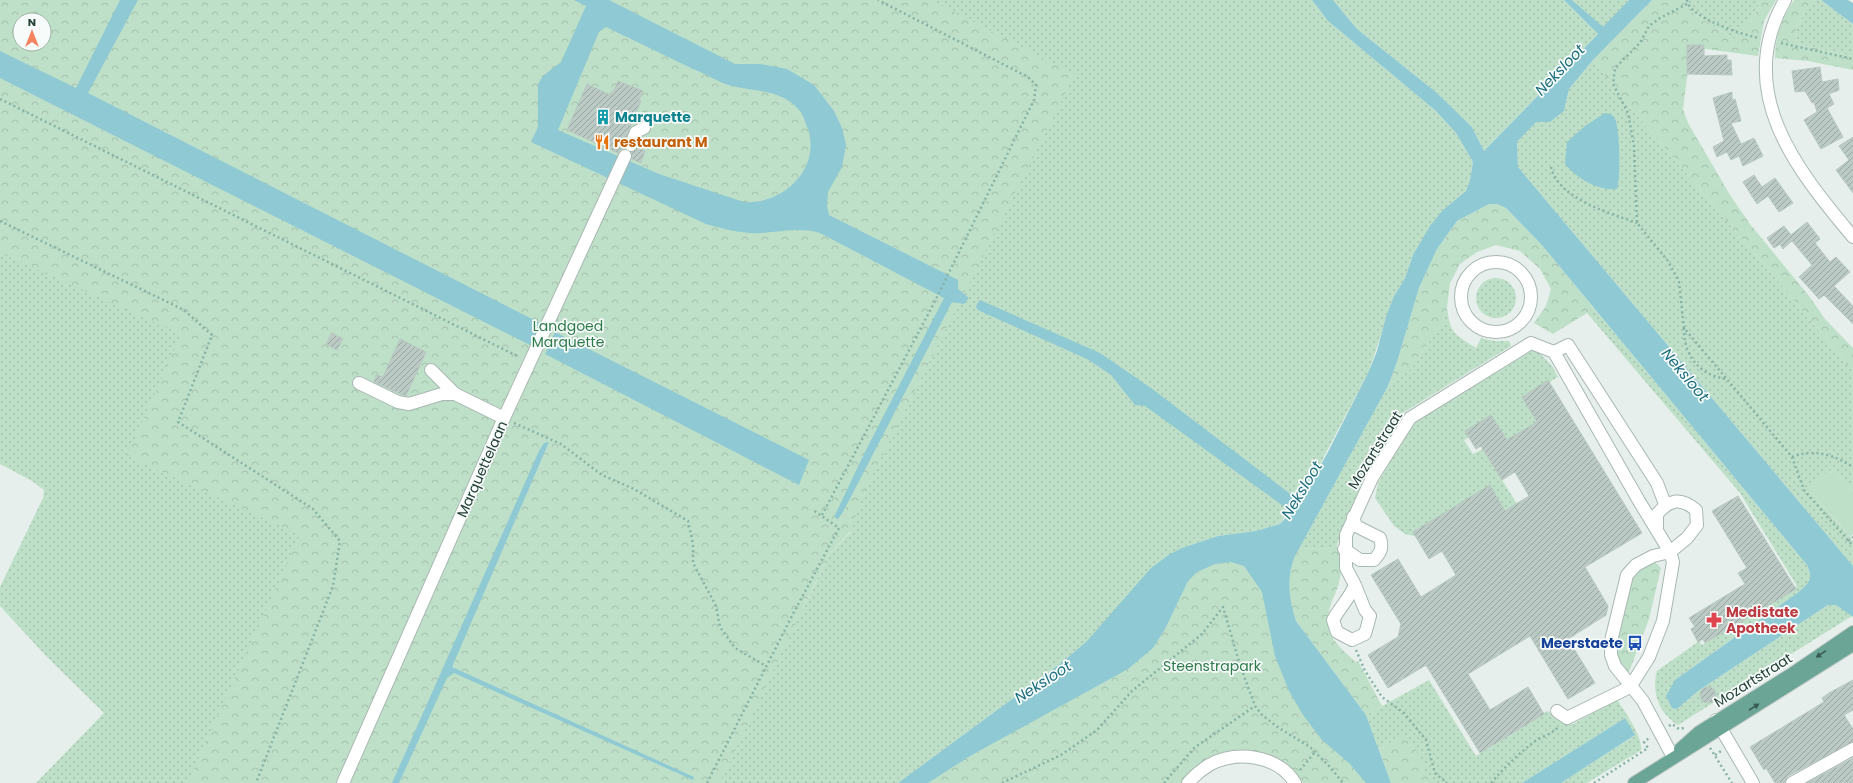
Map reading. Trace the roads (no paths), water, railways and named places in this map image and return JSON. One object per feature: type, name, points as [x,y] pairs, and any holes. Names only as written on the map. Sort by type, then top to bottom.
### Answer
[{"type":"main road","name":"Mozartstraat","points":[[1673,757],[1693,736],[1719,724],[1793,673],[1852,637]]},
{"type":"main road","name":"Mozartstraat","points":[[1634,783],[1673,757],[1704,740],[1719,724]]},
{"type":"street","points":[[1785,0],[1774,19],[1765,58],[1767,89],[1775,119],[1787,146],[1803,173],[1853,237]]},
{"type":"street","points":[[631,145],[636,132],[644,128]]},
{"type":"street","name":"Marquettelaan","points":[[343,783],[504,418],[531,363],[625,157]]},
{"type":"street","points":[[1496,262],[1514,266],[1527,280],[1532,297],[1529,309],[1527,315],[1514,328],[1496,333],[1478,328],[1465,315],[1460,297],[1465,280],[1478,266],[1496,262]]},
{"type":"street","points":[[1514,328],[1531,343],[1554,352],[1639,501],[1670,552],[1673,562],[1663,621],[1649,657],[1630,687],[1567,718],[1556,711]]},
{"type":"street","name":"Mozartstraat","points":[[1356,585],[1349,600],[1339,608],[1333,620],[1337,632],[1352,640],[1364,634],[1370,616],[1364,610],[1356,585],[1346,568],[1344,549],[1346,535],[1353,517],[1372,478],[1410,418],[1531,343]]},
{"type":"street","points":[[1554,352],[1568,345],[1657,483],[1665,504]]},
{"type":"street","points":[[431,370],[455,394],[504,418]]},
{"type":"street","points":[[359,383],[398,402],[409,404],[442,394],[455,394]]},
{"type":"street","points":[[1657,530],[1657,514],[1665,504],[1678,501],[1689,504],[1696,510],[1697,525],[1687,538],[1670,552],[1652,556],[1636,565],[1627,575],[1611,641],[1611,655],[1615,666],[1630,687],[1642,700],[1673,757]]},
{"type":"street","points":[[1344,549],[1360,560],[1374,560],[1381,553],[1382,546],[1380,538],[1356,526],[1353,517]]},
{"type":"street","points":[[1719,724],[1753,783]]},
{"type":"street","points":[[1792,783],[1853,749]]},
{"type":"street","points":[[1188,783],[1199,772],[1210,765],[1240,756],[1258,758],[1270,762],[1282,769],[1294,781]]},
{"type":"water","points":[[120,0],[138,0],[88,93],[542,324],[532,346],[0,78],[0,51],[76,88]]},
{"type":"water","points":[[574,0],[609,0],[735,64],[760,64],[787,69],[814,85],[834,111],[842,128],[846,145],[842,167],[828,192],[827,206],[829,215],[958,280],[958,289],[969,298],[964,304],[952,302],[838,519],[834,517],[864,454],[944,298],[820,233],[805,230],[790,230],[747,233],[706,224],[531,142],[538,127],[538,84],[543,76],[561,62],[586,6]],"holes":[[[606,27],[722,83],[768,92],[784,98],[792,103],[801,112],[808,129],[811,144],[809,158],[804,170],[796,182],[785,191],[772,197],[758,201],[744,202],[659,174],[558,130],[599,32]]]},
{"type":"water","name":"Neksloot","points":[[1312,0],[1333,0],[1357,29],[1437,93],[1472,127],[1484,151],[1598,34],[1564,0],[1572,0],[1603,27],[1629,0],[1652,0],[1593,60],[1569,89],[1564,111],[1550,122],[1536,122],[1517,142],[1518,167],[1853,566],[1853,617],[1836,605],[1828,605],[1698,691],[1677,709],[1672,708],[1666,696],[1675,680],[1800,591],[1810,580],[1809,570],[1807,565],[1541,244],[1506,208],[1497,204],[1489,204],[1457,221],[1437,249],[1419,288],[1397,362],[1388,386],[1295,556],[1290,572],[1290,597],[1296,621],[1366,715],[1391,783],[1366,783],[1349,763],[1322,740],[1303,715],[1289,691],[1275,656],[1262,592],[1244,566],[1231,562],[1215,564],[1197,572],[1188,581],[1165,629],[1153,648],[1128,669],[970,756],[928,783],[898,783],[1061,663],[1087,641],[1151,568],[1170,554],[1182,548],[1218,536],[1256,531],[1280,524],[1288,515],[1286,508],[1145,406],[1135,405],[1111,375],[1087,359],[980,311],[976,306],[980,300],[1100,353],[1151,388],[1289,493],[1299,495],[1308,487],[1328,452],[1369,371],[1377,351],[1386,317],[1394,296],[1405,278],[1413,255],[1430,226],[1443,210],[1466,191],[1470,180],[1473,162],[1456,133],[1436,111],[1328,21]]},
{"type":"water","points":[[1821,0],[1848,0],[1853,3],[1853,24]]},
{"type":"water","points":[[1605,113],[1611,114],[1617,124],[1619,165],[1617,189],[1595,186],[1581,179],[1565,164],[1567,142],[1585,126]]},
{"type":"water","points":[[555,332],[809,460],[799,485],[545,354]]},
{"type":"water","points":[[549,442],[452,667],[694,777],[693,780],[454,673],[447,678],[399,783],[392,783],[539,451],[544,443]]},
{"type":"water","points":[[1625,718],[1635,735],[1561,783],[1522,783]]},
{"type":"place","name":"Marquette","points":[[603,117]]},
{"type":"place","name":"restaurant M","points":[[602,142]]},
{"type":"place","name":"Medistate Apotheek","points":[[1714,620]]},
{"type":"place","name":"Meerstaete","points":[[1635,643]]},
{"type":"park label","name":"Landgoed Marquette","points":[[568,334]]},
{"type":"park label","name":"Steenstrapark","points":[[1212,666]]}]
